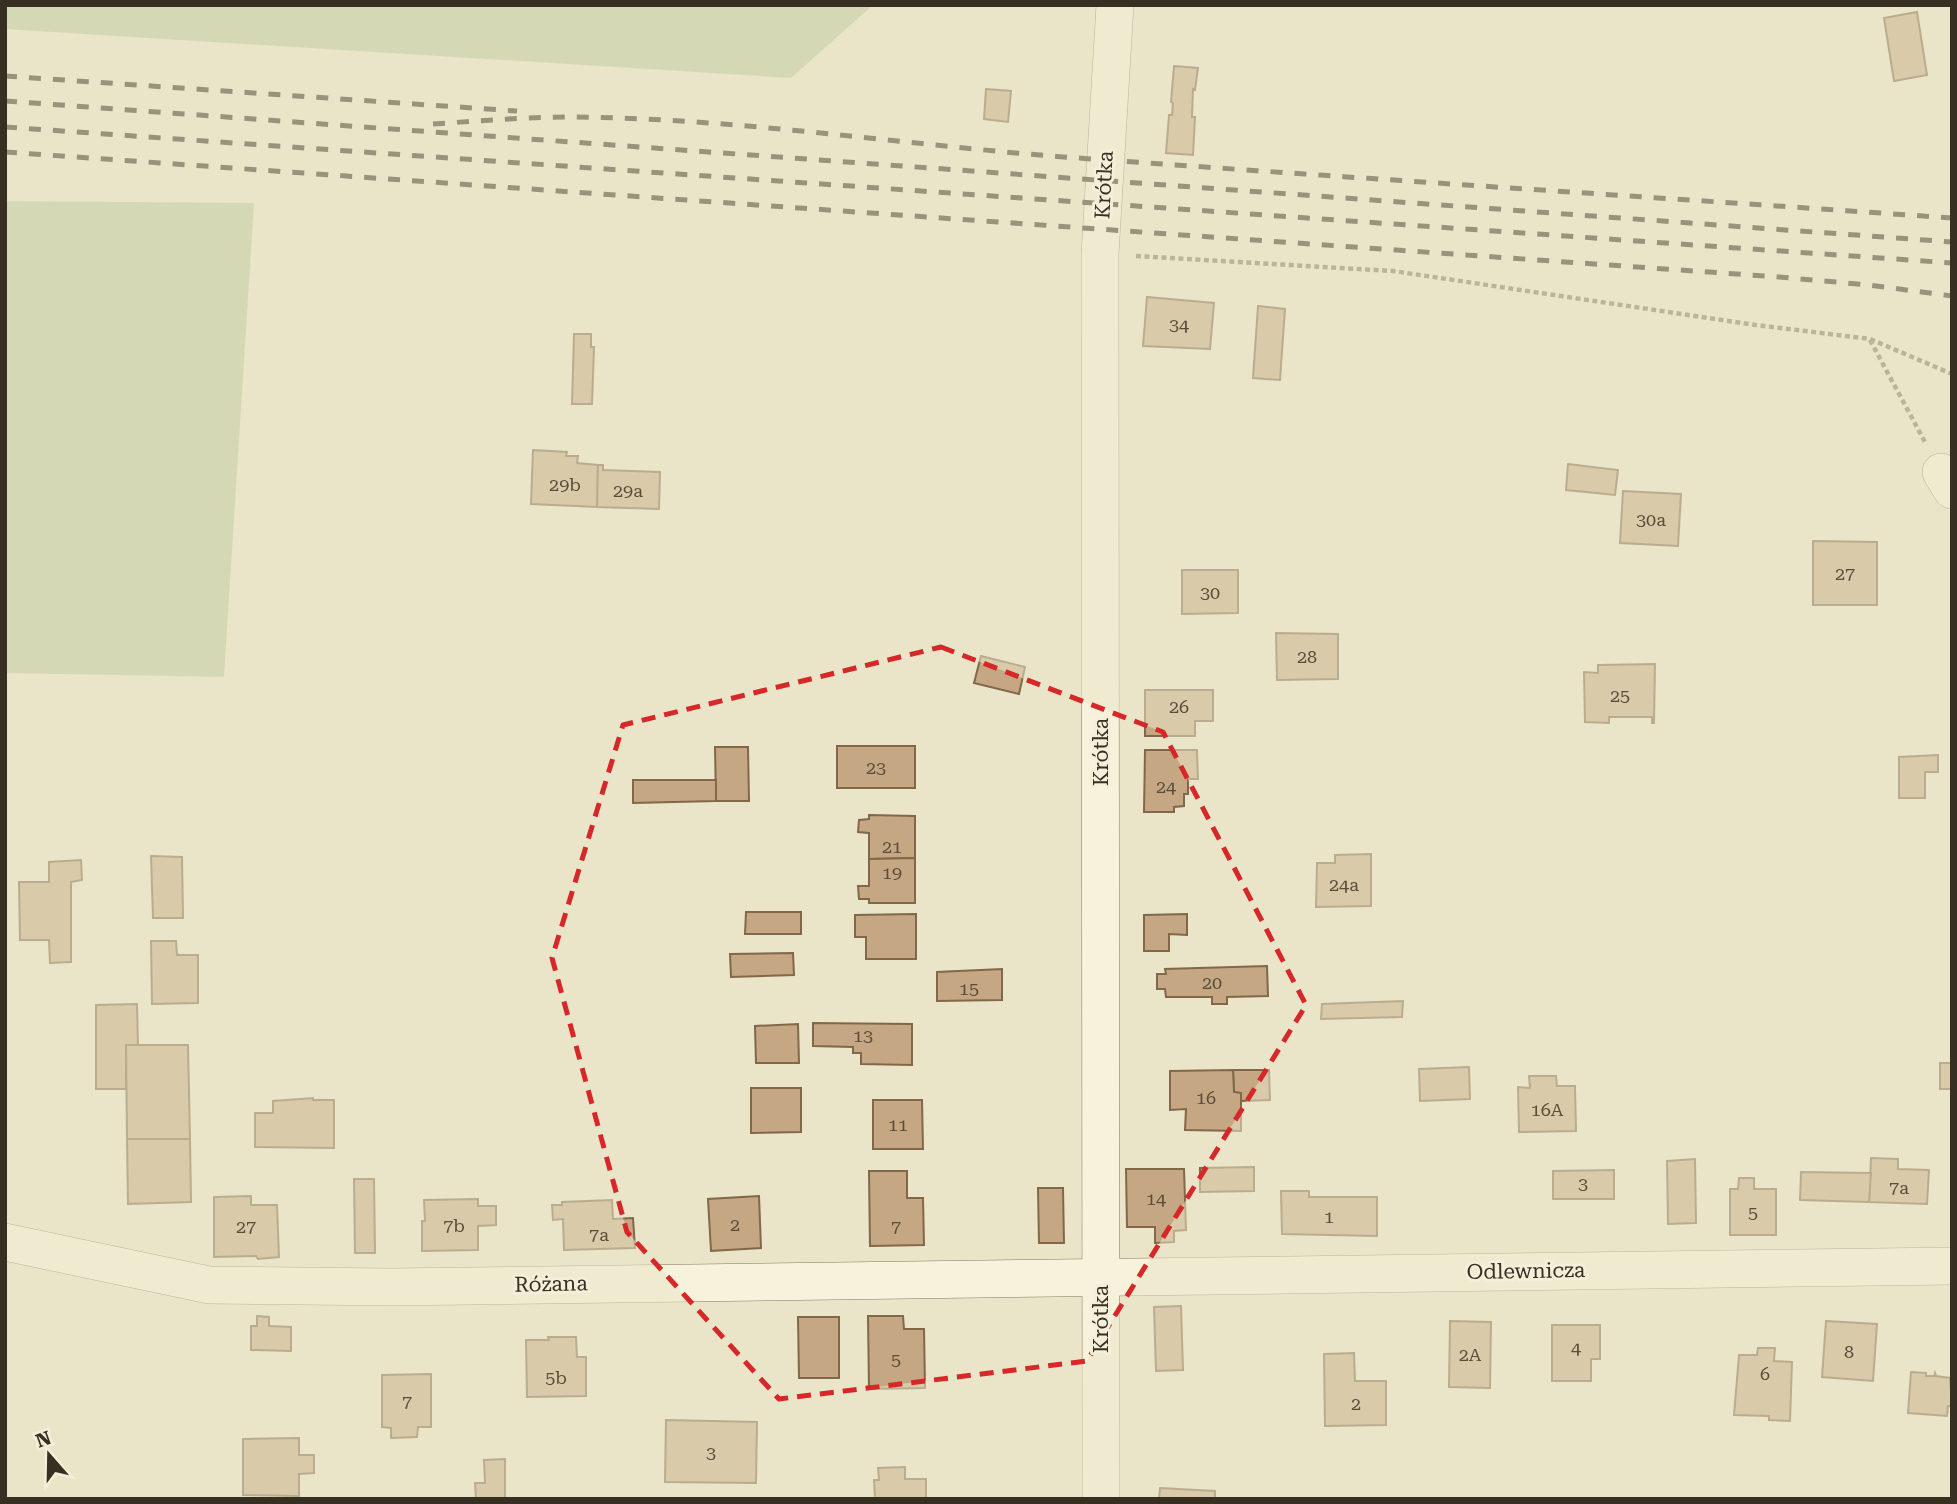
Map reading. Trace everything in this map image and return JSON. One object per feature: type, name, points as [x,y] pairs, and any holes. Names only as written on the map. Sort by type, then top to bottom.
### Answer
[{"type":"street","name":"Krótka","points":[[1101,1499],[1100,254],[1115,5]]},
{"type":"street","name":"Różana","points":[[5,1242],[209,1285],[392,1287],[1101,1277]]},
{"type":"street","name":"Odlewnicza","points":[[1101,1277],[1952,1266]]},
{"type":"path","points":[[1100,254],[1393,271],[1756,325],[1870,339],[1952,374]]},
{"type":"path","points":[[1870,339],[1946,481]]},
{"type":"highlighted area","points":[[941,647],[1163,732],[1306,1005],[1087,1361],[779,1399],[627,1232],[552,958],[623,725]]},
{"type":"green space","points":[[5,5],[873,5],[791,78],[5,29]]},
{"type":"green space","points":[[5,201],[254,203],[224,677],[5,673]]},
{"type":"building","points":[[1917,12],[1927,75],[1894,81],[1884,18]]},
{"type":"building","points":[[1174,66],[1198,68],[1195,90],[1193,89],[1193,155],[1166,153],[1169,115],[1172,115]]},
{"type":"building","points":[[986,89],[1011,91],[1008,122],[984,119]]},
{"type":"building","points":[[1147,297],[1214,303],[1210,349],[1143,346]]},
{"type":"building","points":[[1258,306],[1285,309],[1280,380],[1253,378]]},
{"type":"building","points":[[574,334],[591,334],[591,347],[594,347],[592,404],[572,404]]},
{"type":"building","points":[[533,450],[567,452],[566,456],[578,456],[577,463],[598,465],[597,507],[531,504]]},
{"type":"building","points":[[1568,464],[1618,470],[1615,495],[1566,490]]},
{"type":"building","points":[[598,465],[603,465],[603,470],[660,472],[659,509],[597,507]]},
{"type":"building","points":[[1623,491],[1681,494],[1678,546],[1620,543]]},
{"type":"building","points":[[1813,541],[1877,542],[1877,605],[1813,605]]},
{"type":"building","points":[[1182,570],[1238,570],[1238,613],[1182,614]]},
{"type":"building","points":[[1276,633],[1338,634],[1338,679],[1277,680]]},
{"type":"building","points":[[981,656],[1025,667],[1019,694],[974,683]]},
{"type":"building","points":[[1655,664],[1654,723],[1652,717],[1609,717],[1609,723],[1585,722],[1584,672],[1598,673],[1598,665]]},
{"type":"building","points":[[1145,690],[1213,690],[1213,721],[1195,721],[1195,736],[1145,736]]},
{"type":"building","points":[[837,746],[915,746],[915,788],[837,788]]},
{"type":"building","points":[[715,747],[748,747],[749,801],[716,801]]},
{"type":"building","points":[[1145,750],[1197,750],[1198,779],[1188,779],[1188,794],[1184,794],[1184,806],[1174,807],[1174,812],[1144,812]]},
{"type":"building","points":[[1938,755],[1938,772],[1925,772],[1925,798],[1899,798],[1899,757]]},
{"type":"building","points":[[633,780],[716,780],[716,801],[633,803]]},
{"type":"building","points":[[869,815],[915,816],[915,858],[869,859],[869,833],[858,832],[859,820],[869,819]]},
{"type":"building","points":[[1371,854],[1371,906],[1316,907],[1317,863],[1335,863],[1335,855]]},
{"type":"building","points":[[151,856],[182,857],[183,918],[153,918]]},
{"type":"building","points":[[915,858],[915,903],[869,903],[869,899],[859,899],[858,886],[869,886],[869,859]]},
{"type":"building","points":[[81,860],[82,880],[71,882],[71,962],[50,963],[49,940],[20,940],[19,882],[49,882],[49,862]]},
{"type":"building","points":[[746,912],[801,912],[801,934],[745,934]]},
{"type":"building","points":[[916,914],[916,959],[866,959],[866,937],[855,937],[855,915]]},
{"type":"building","points":[[1187,914],[1187,935],[1169,934],[1169,951],[1144,951],[1144,915]]},
{"type":"building","points":[[151,941],[176,941],[177,955],[198,955],[198,1003],[152,1004]]},
{"type":"building","points":[[793,953],[794,975],[731,977],[730,954]]},
{"type":"building","points":[[1267,966],[1268,996],[1227,997],[1227,1004],[1212,1004],[1212,997],[1166,997],[1165,989],[1157,989],[1157,974],[1166,974],[1165,969]]},
{"type":"building","points":[[1002,969],[1002,1000],[937,1001],[937,972]]},
{"type":"building","points":[[1403,1001],[1402,1017],[1321,1019],[1322,1004]]},
{"type":"building","points":[[137,1004],[138,1045],[126,1045],[126,1089],[96,1089],[96,1005]]},
{"type":"building","points":[[813,1023],[912,1024],[912,1065],[861,1064],[861,1053],[853,1053],[853,1047],[813,1046]]},
{"type":"building","points":[[798,1024],[799,1063],[756,1063],[755,1026]]},
{"type":"building","points":[[126,1045],[188,1045],[190,1139],[127,1139]]},
{"type":"building","points":[[1940,1063],[1952,1063],[1952,1089],[1940,1089]]},
{"type":"building","points":[[1469,1067],[1470,1099],[1420,1101],[1419,1069]]},
{"type":"building","points":[[1233,1070],[1269,1070],[1270,1100],[1241,1101],[1241,1093],[1234,1092]]},
{"type":"building","points":[[1233,1070],[1234,1092],[1241,1093],[1241,1131],[1185,1130],[1186,1109],[1170,1110],[1170,1071]]},
{"type":"building","points":[[1529,1076],[1556,1076],[1557,1086],[1575,1086],[1576,1131],[1519,1132],[1518,1087],[1530,1088]]},
{"type":"building","points":[[751,1088],[801,1088],[801,1132],[751,1133]]},
{"type":"building","points":[[313,1098],[334,1100],[334,1148],[255,1147],[255,1113],[273,1113],[273,1101]]},
{"type":"building","points":[[873,1100],[922,1100],[923,1149],[873,1149]]},
{"type":"building","points":[[127,1139],[190,1139],[191,1202],[128,1204]]},
{"type":"building","points":[[1871,1158],[1898,1159],[1898,1169],[1929,1170],[1927,1204],[1869,1202]]},
{"type":"building","points":[[1695,1159],[1696,1223],[1668,1224],[1667,1161]]},
{"type":"building","points":[[1254,1167],[1254,1191],[1200,1192],[1200,1168]]},
{"type":"building","points":[[1126,1169],[1184,1169],[1186,1230],[1174,1231],[1174,1242],[1155,1243],[1155,1227],[1127,1227]]},
{"type":"building","points":[[1614,1170],[1614,1199],[1553,1199],[1553,1171]]},
{"type":"building","points":[[869,1171],[907,1171],[907,1198],[923,1198],[924,1245],[870,1246]]},
{"type":"building","points":[[1801,1172],[1871,1173],[1869,1202],[1800,1200]]},
{"type":"building","points":[[1739,1178],[1754,1178],[1754,1189],[1776,1189],[1776,1235],[1730,1235],[1730,1189],[1738,1189]]},
{"type":"building","points":[[354,1179],[374,1179],[375,1253],[355,1253]]},
{"type":"building","points":[[1038,1188],[1063,1188],[1064,1243],[1039,1243]]},
{"type":"building","points":[[1281,1191],[1309,1191],[1309,1197],[1377,1197],[1377,1236],[1282,1234]]},
{"type":"building","points":[[251,1196],[251,1205],[277,1205],[279,1257],[214,1257],[214,1197]]},
{"type":"building","points":[[759,1196],[761,1248],[711,1251],[708,1199]]},
{"type":"building","points":[[478,1199],[478,1206],[496,1206],[496,1225],[478,1226],[478,1250],[422,1251],[424,1200]]},
{"type":"building","points":[[612,1200],[613,1219],[633,1218],[635,1248],[564,1250],[563,1219],[553,1220],[552,1205],[562,1205],[562,1202]]},
{"type":"building","points":[[1181,1306],[1183,1370],[1156,1371],[1154,1307]]},
{"type":"building","points":[[257,1316],[269,1317],[269,1326],[291,1327],[291,1351],[251,1350],[251,1326],[257,1326]]},
{"type":"building","points":[[868,1316],[903,1316],[904,1329],[924,1329],[925,1388],[869,1389]]},
{"type":"building","points":[[798,1317],[839,1317],[839,1378],[799,1378]]},
{"type":"building","points":[[1450,1321],[1491,1322],[1490,1388],[1449,1387]]},
{"type":"building","points":[[1826,1321],[1877,1324],[1873,1381],[1822,1377]]},
{"type":"building","points":[[1552,1325],[1600,1325],[1600,1359],[1591,1359],[1591,1381],[1552,1381]]},
{"type":"building","points":[[548,1337],[576,1337],[577,1357],[586,1357],[586,1396],[527,1397],[526,1340],[549,1340]]},
{"type":"building","points":[[1758,1348],[1775,1348],[1774,1361],[1792,1362],[1790,1421],[1769,1420],[1769,1416],[1734,1415],[1739,1355],[1757,1355]]},
{"type":"building","points":[[1354,1353],[1355,1381],[1386,1381],[1386,1425],[1325,1426],[1324,1354]]},
{"type":"building","points":[[1911,1372],[1926,1373],[1926,1376],[1934,1376],[1935,1373],[1936,1376],[1950,1378],[1952,1406],[1948,1406],[1947,1416],[1908,1413]]},
{"type":"building","points":[[431,1374],[431,1427],[418,1427],[417,1437],[391,1438],[391,1428],[382,1427],[382,1375]]},
{"type":"building","points":[[666,1420],[757,1422],[756,1483],[665,1482]]},
{"type":"building","points":[[299,1438],[299,1455],[314,1455],[314,1473],[299,1474],[299,1496],[243,1495],[243,1439]]},
{"type":"building","points":[[505,1459],[505,1499],[476,1499],[475,1483],[485,1483],[484,1460]]},
{"type":"building","points":[[905,1467],[905,1479],[926,1479],[926,1499],[875,1499],[874,1480],[879,1480],[878,1468]]},
{"type":"building","points":[[1160,1488],[1215,1491],[1215,1499],[1159,1499]]},
{"type":"railway","points":[[5,76],[517,111]]},
{"type":"railway","points":[[5,101],[1952,242]]},
{"type":"railway","points":[[433,124],[519,118],[631,118],[811,132],[1051,156],[1952,218]]},
{"type":"railway","points":[[5,127],[1952,263]]},
{"type":"railway","points":[[5,152],[1779,277],[1952,296]]}]
